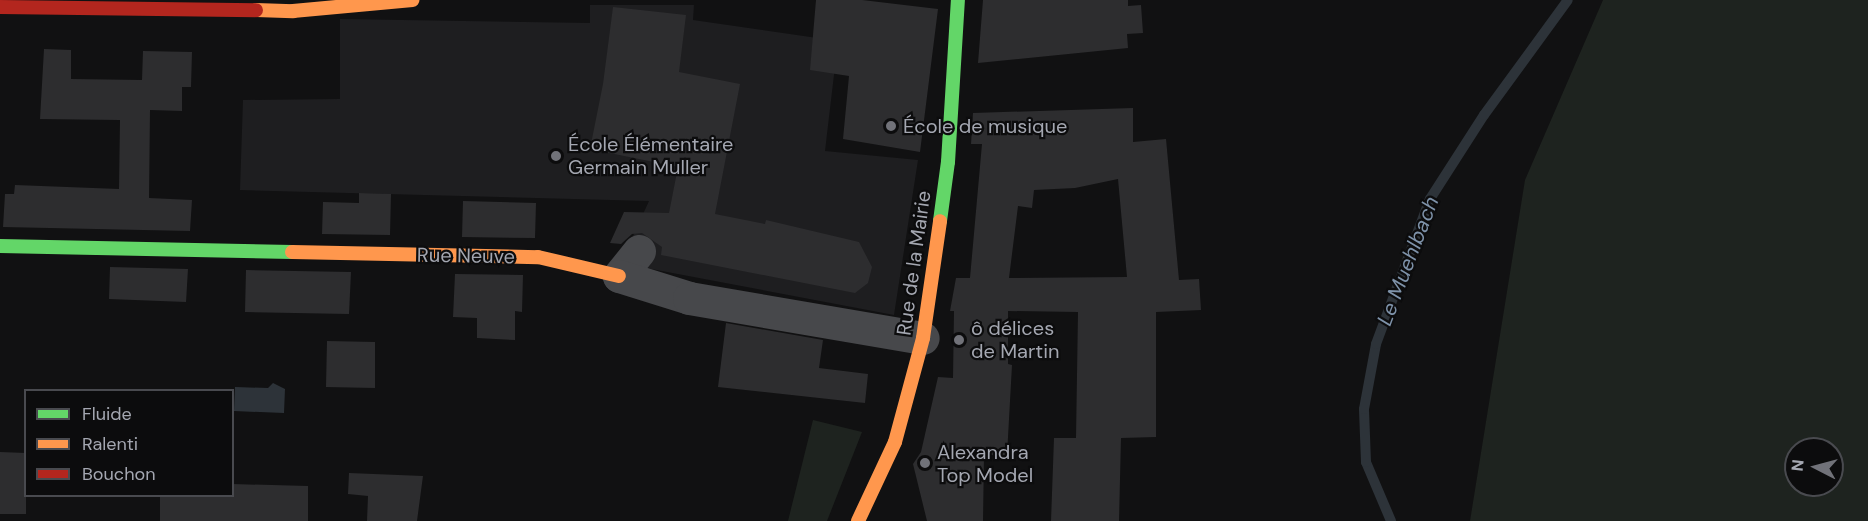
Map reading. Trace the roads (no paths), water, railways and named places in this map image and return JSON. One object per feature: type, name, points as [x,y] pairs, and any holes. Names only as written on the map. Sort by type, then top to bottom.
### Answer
[{"type":"street","points":[[0,7],[292,11],[412,0]]},
{"type":"street","name":"Rue de la Mairie","points":[[858,521],[895,442],[923,338],[948,162],[958,0]]},
{"type":"street","name":"Rue Neuve","points":[[0,246],[538,257],[619,276],[689,298],[923,338]]},
{"type":"street","points":[[619,276],[639,250]]},
{"type":"waterway","name":"Le Muehlbach","points":[[1391,521],[1366,462],[1364,409],[1376,344],[1430,199],[1484,115],[1568,0]]},
{"type":"place","name":"École de musique","points":[[891,126]]},
{"type":"place","name":"École Élémentaire Germain Muller","points":[[556,156]]},
{"type":"place","name":"ô délices de Martin","points":[[959,340]]},
{"type":"place","name":"Alexandra Top Model","points":[[925,463]]}]
